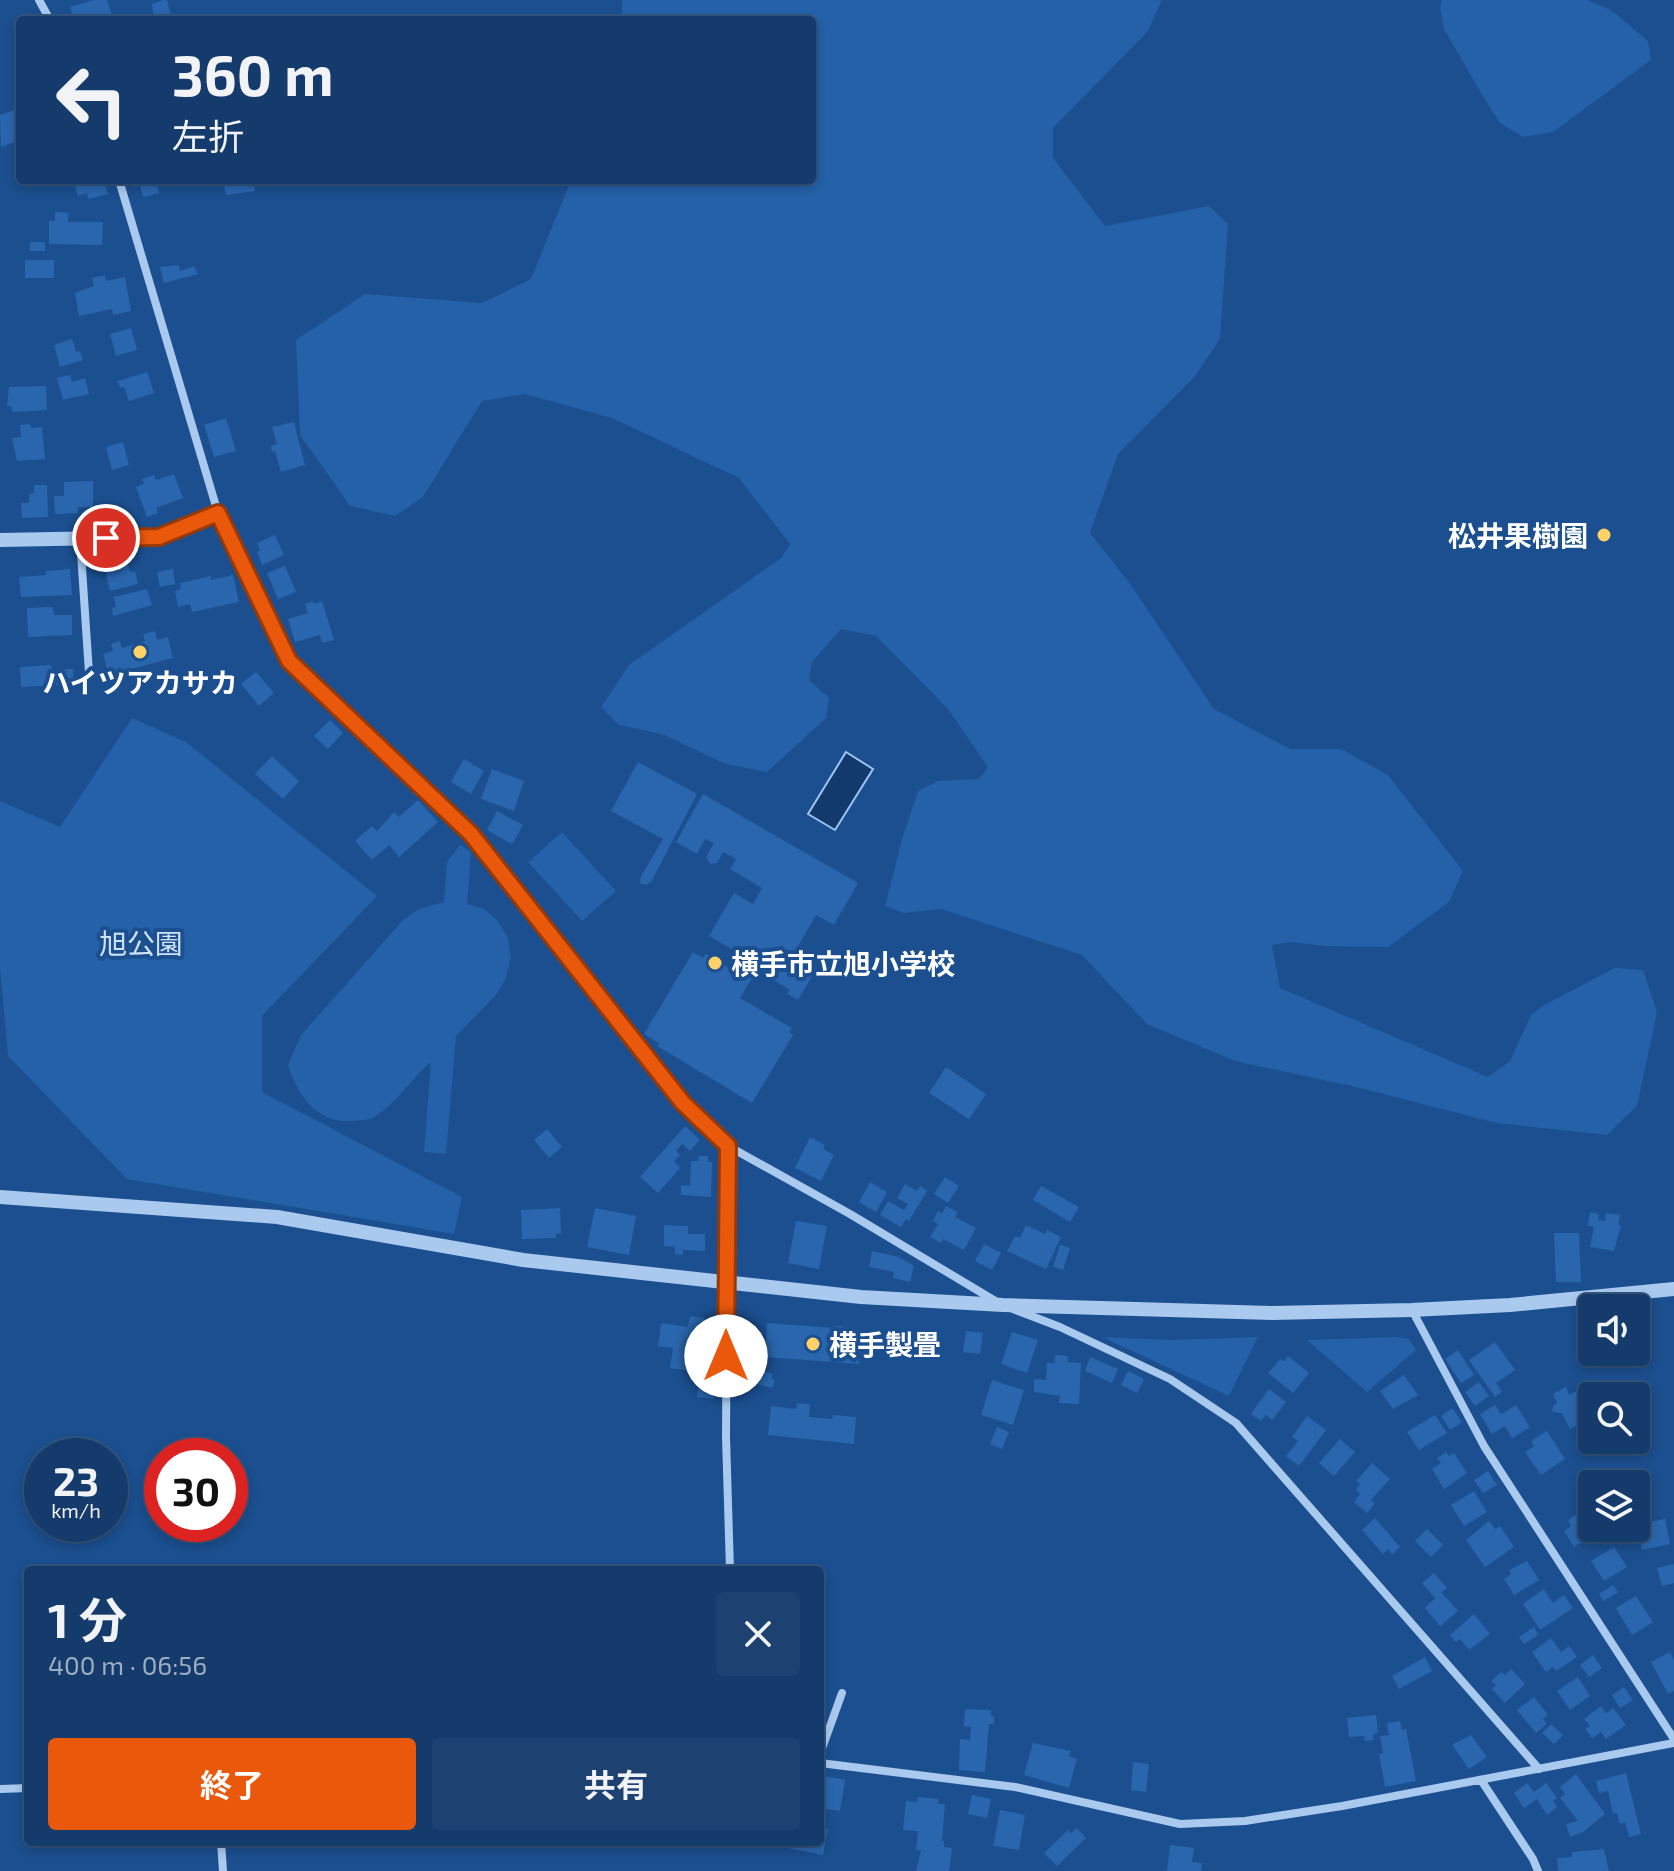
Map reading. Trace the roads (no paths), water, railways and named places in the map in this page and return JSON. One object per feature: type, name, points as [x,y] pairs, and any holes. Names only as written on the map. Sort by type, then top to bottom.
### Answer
[{"type":"street","points":[[120,184],[218,513],[289,661],[471,834],[683,1103],[728,1146],[1003,1305],[1060,1327],[1170,1379],[1236,1423],[1539,1769]]},
{"type":"street","points":[[0,540],[159,537],[218,513]]},
{"type":"street","points":[[80,538],[89,673]]},
{"type":"street","points":[[728,1146],[726,1437],[730,1566]]},
{"type":"street","points":[[0,1197],[277,1217],[523,1260],[861,1297],[1003,1305],[1272,1313],[1412,1310],[1510,1305],[1674,1289]]},
{"type":"street","points":[[824,1763],[1015,1787],[1180,1824],[1245,1821],[1342,1806],[1674,1741],[1484,1446],[1412,1310]]},
{"type":"street","points":[[824,1743],[842,1693]]},
{"type":"street","points":[[1481,1780],[1538,1871]]},
{"type":"street","points":[[0,1789],[24,1788]]},
{"type":"street","points":[[221,1846],[223,1871]]},
{"type":"place","name":"松井果樹園","points":[[1604,535]]},
{"type":"place","name":"ハイツアカサカ","points":[[140,652]]},
{"type":"place","name":"横手市立旭小学校","points":[[715,963]]},
{"type":"place","name":"横手製畳","points":[[813,1344]]},
{"type":"park label","name":"旭公園","points":[[141,943]]}]
